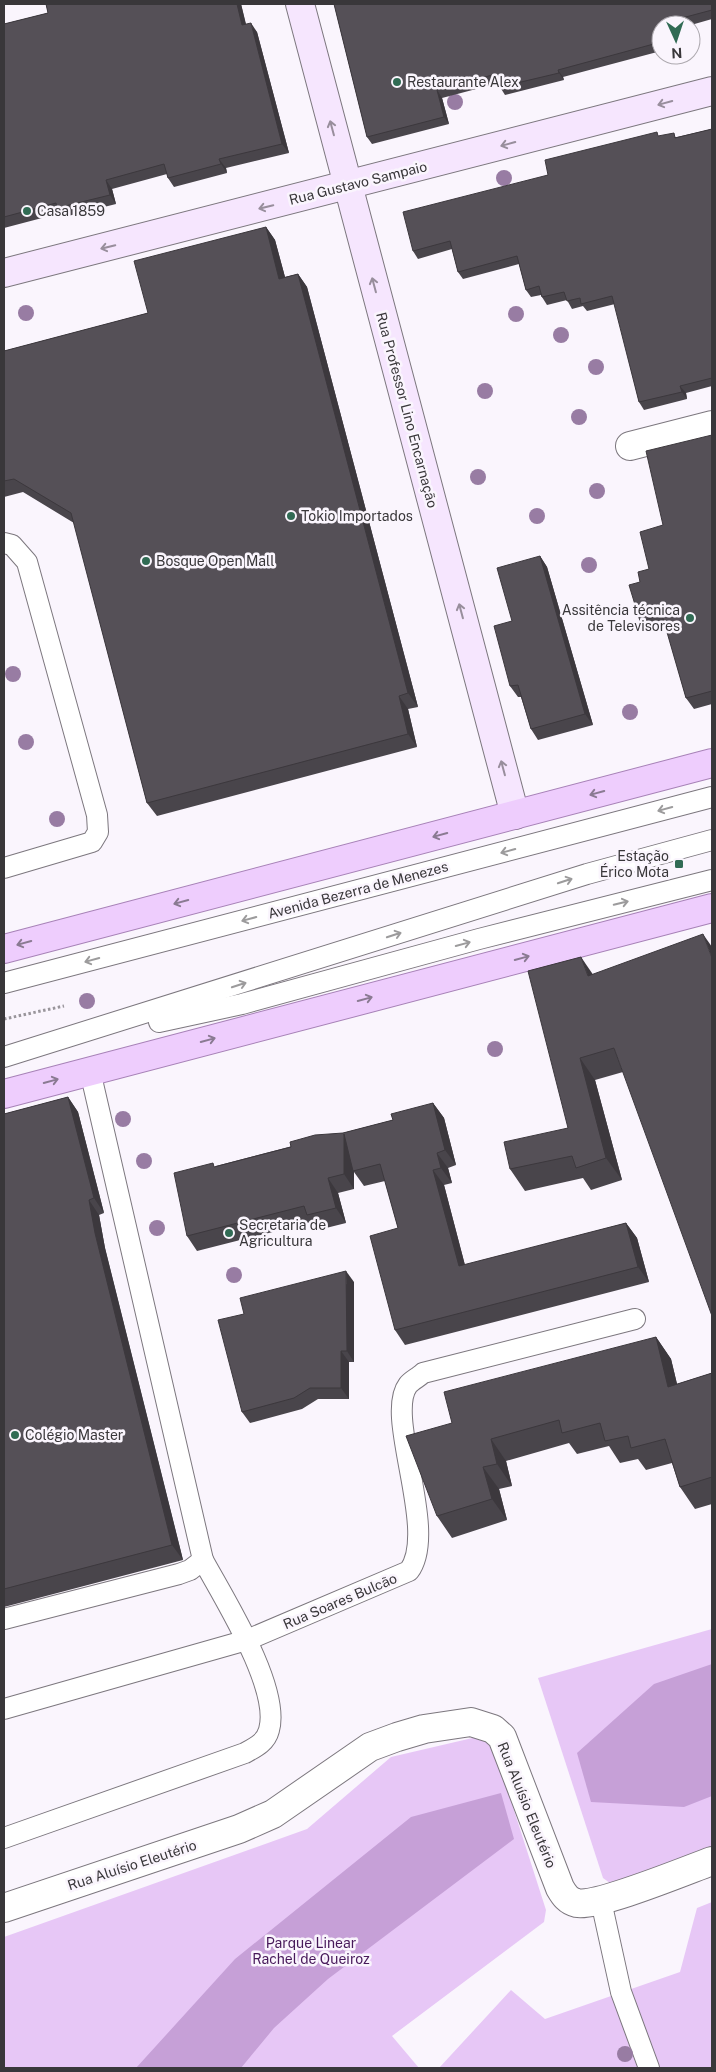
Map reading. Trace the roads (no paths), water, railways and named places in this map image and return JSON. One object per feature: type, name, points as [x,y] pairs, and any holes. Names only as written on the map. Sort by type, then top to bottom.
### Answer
[{"type":"main road","points":[[4,949],[712,763]]},
{"type":"main road","points":[[4,1094],[712,908]]},
{"type":"street","name":"Rua Professor Lino Encarnação","points":[[300,4],[515,815]]},
{"type":"street","name":"Rua Gustavo Sampaio","points":[[4,273],[712,91]]},
{"type":"street","points":[[630,446],[712,426]]},
{"type":"street","name":"Rua Aluísio Eleutério","points":[[4,1908],[239,1829],[273,1814],[370,1747],[424,1729],[471,1722],[494,1729],[502,1738],[560,1888],[566,1898],[576,1903],[601,1901],[712,1861]]},
{"type":"lane","points":[[4,543],[12,545],[27,562],[97,815],[98,832],[92,842],[4,868]]},
{"type":"lane","name":"Avenida Bezerra de Menezes","points":[[4,983],[712,797]]},
{"type":"lane","points":[[4,1057],[587,874],[712,840]]},
{"type":"lane","points":[[42,1046],[242,1004],[470,942],[712,880]]},
{"type":"lane","points":[[4,1838],[245,1753],[261,1744],[269,1732],[272,1718],[270,1700],[247,1640],[203,1560],[90,1071]]},
{"type":"lane","name":"Rua Soares Bulcão","points":[[4,1709],[247,1640],[353,1597],[409,1571],[415,1564],[419,1533],[402,1400],[408,1385],[423,1373],[635,1319]]},
{"type":"lane","points":[[4,1619],[179,1574],[190,1570],[203,1560]]},
{"type":"lane","points":[[601,1901],[621,1992],[649,2068]]},
{"type":"place","name":"Restaurante Alex","points":[[397,82]]},
{"type":"place","name":"Casa 1859","points":[[27,211]]},
{"type":"place","name":"Tokio Importados","points":[[291,516]]},
{"type":"place","name":"Bosque Open Mall","points":[[146,561]]},
{"type":"place","name":"Assitência técnica de Televisores","points":[[690,618]]},
{"type":"place","name":"Estação Érico Mota","points":[[679,864]]},
{"type":"place","name":"Secretaria de Agricultura","points":[[229,1233]]},
{"type":"place","name":"Colégio Master","points":[[15,1435]]},
{"type":"park label","name":"Parque Linear Rachel de Queiroz","points":[[311,1952]]}]
